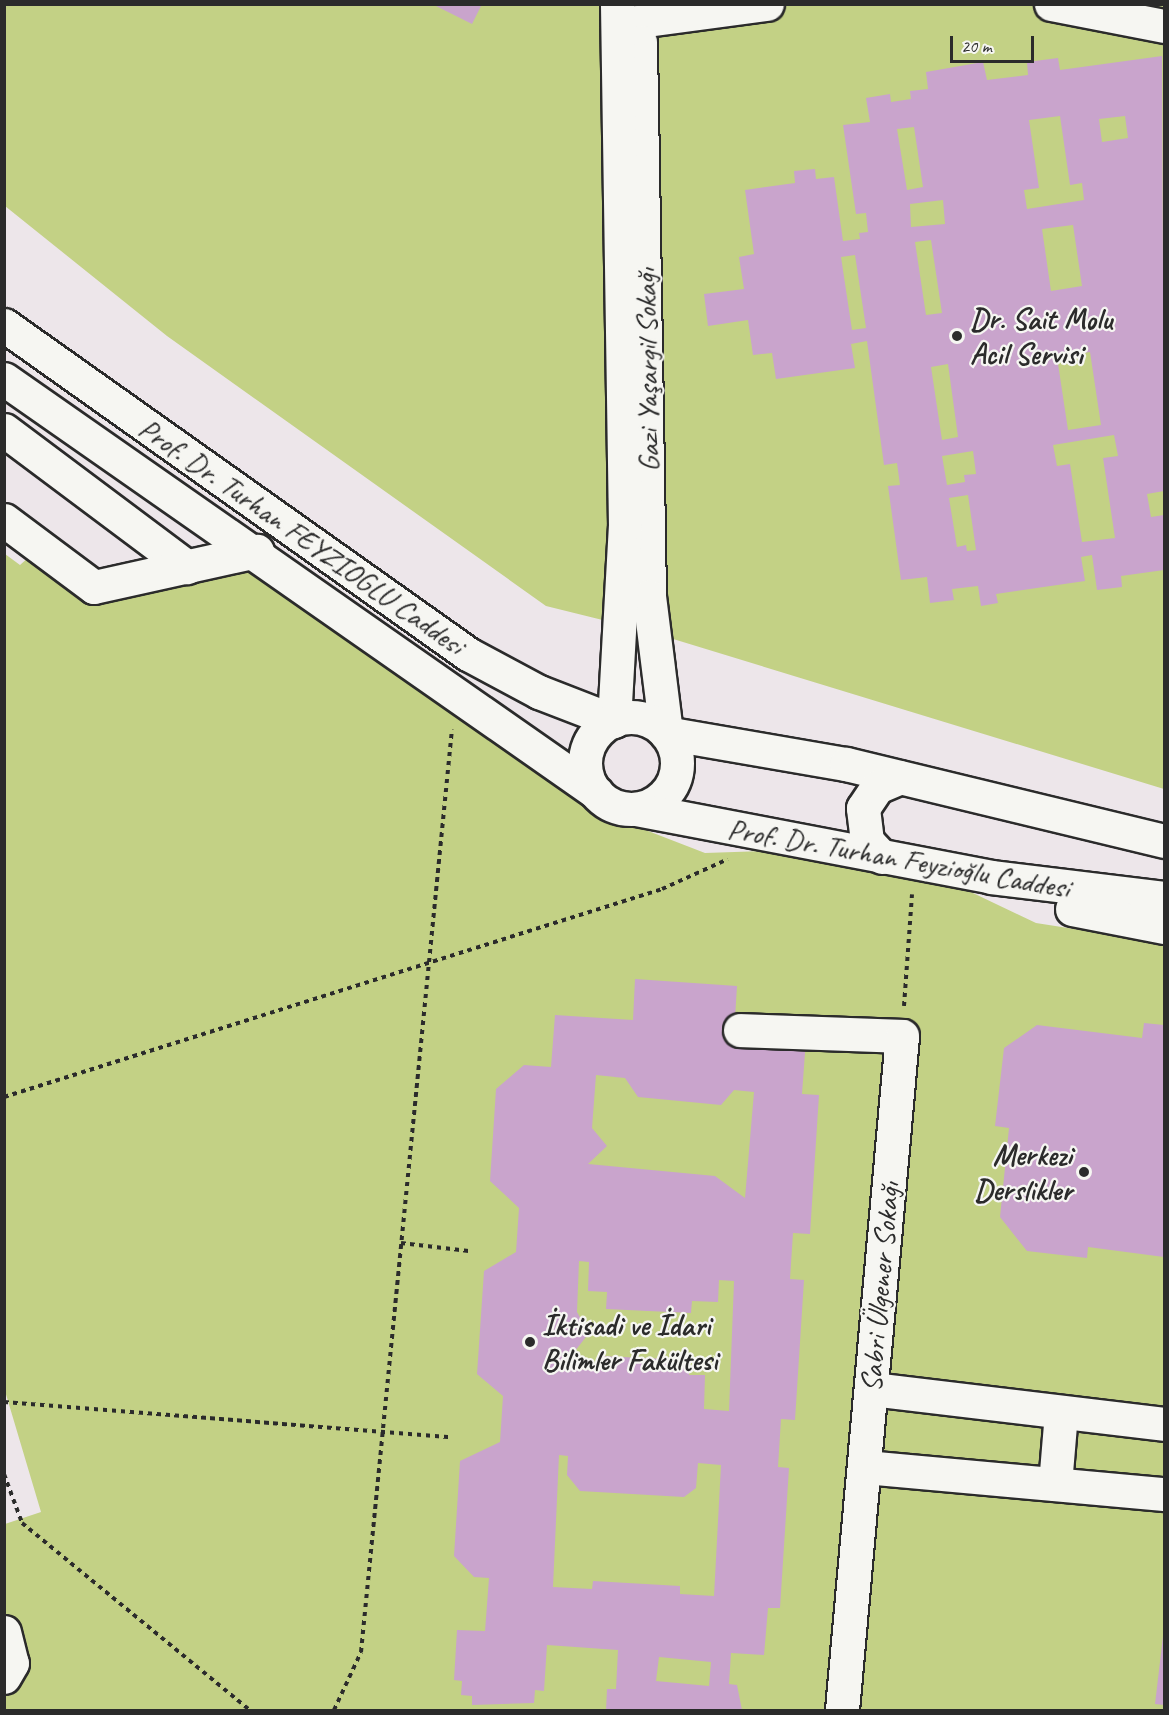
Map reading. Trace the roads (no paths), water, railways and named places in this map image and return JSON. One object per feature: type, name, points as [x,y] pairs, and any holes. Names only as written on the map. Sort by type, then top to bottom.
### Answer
[{"type":"street","points":[[632,10],[767,4]]},
{"type":"street","points":[[1051,4],[1164,26]]},
{"type":"street","name":"Gazi Yaşargil Sokağı","points":[[614,721],[625,526],[632,10]]},
{"type":"street","name":"Gazi Yaşargil Sokağı","points":[[632,10],[649,596],[666,733]]},
{"type":"street","name":"Prof. Dr. Turhan FEYZIOGLU Caddesi","points":[[4,326],[468,654],[539,692],[614,721]]},
{"type":"street","name":"Prof. Dr. Turhan FEYZIOGLU Caddesi","points":[[4,379],[257,551],[597,793]]},
{"type":"street","points":[[61,472],[105,409],[120,408]]},
{"type":"street","points":[[4,430],[187,567]]},
{"type":"street","points":[[4,520],[94,587],[257,551]]},
{"type":"street","points":[[666,733],[677,760],[671,787],[662,798],[636,809],[621,808],[597,793],[589,781],[587,753],[597,734],[614,721],[642,718],[666,733],[900,777],[1164,841]]},
{"type":"street","points":[[882,857],[863,831],[863,808],[877,787],[900,777]]},
{"type":"street","name":"Prof. Dr. Turhan Feyzioğlu Caddesi","points":[[636,809],[991,877],[1164,898]]},
{"type":"street","points":[[991,877],[1039,903],[1164,927]]},
{"type":"street","name":"Sabri Ülgener Sokağı","points":[[740,1030],[902,1036],[843,1710]]},
{"type":"street","points":[[872,1389],[1164,1424]]},
{"type":"street","points":[[1055,1484],[1061,1412]]},
{"type":"street","points":[[865,1467],[1164,1494]]},
{"type":"street","points":[[4,1632],[12,1663],[4,1677]]},
{"type":"place","name":"Dr. Sait Molu Acil Servisi","points":[[957,336]]},
{"type":"place","name":"Merkezi Derslikler","points":[[1084,1172]]},
{"type":"place","name":"İktisadi ve İdari Bilimler Fakültesi","points":[[530,1342]]}]
